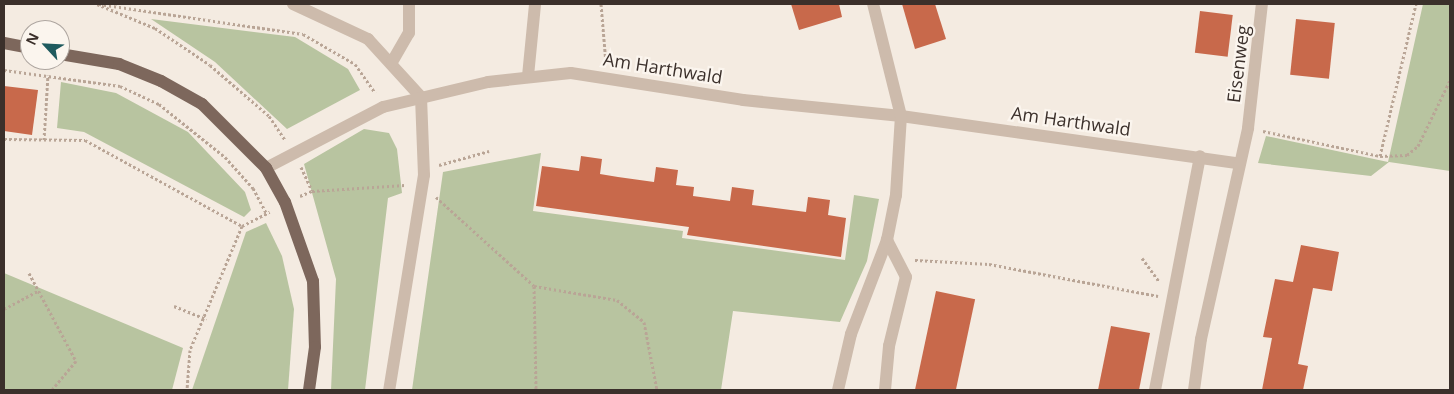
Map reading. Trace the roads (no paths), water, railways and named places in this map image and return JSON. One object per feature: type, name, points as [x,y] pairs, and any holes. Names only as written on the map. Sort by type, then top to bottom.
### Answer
[{"type":"main road","points":[[4,43],[20,46]]},
{"type":"main road","points":[[70,56],[119,64],[162,81],[202,104],[266,168],[285,202],[313,281],[315,347],[309,390]]},
{"type":"street","points":[[294,4],[368,39],[392,62],[421,97],[424,170],[390,390]]},
{"type":"street","points":[[392,62],[409,33],[409,4]]},
{"type":"street","points":[[528,76],[535,4]]},
{"type":"street","points":[[838,390],[851,334],[887,240],[896,195],[901,116],[873,4]]},
{"type":"street","name":"Eisenweg","points":[[1237,163],[1248,128],[1262,4]]},
{"type":"street","name":"Am Harthwald","points":[[266,168],[383,107],[421,97],[528,76],[571,72],[608,76],[743,100],[901,116],[1200,156],[1237,163]]},
{"type":"street","points":[[1156,390],[1200,156]]},
{"type":"street","points":[[1194,390],[1237,163]]},
{"type":"street","points":[[885,390],[889,346],[906,277],[887,240]]}]
